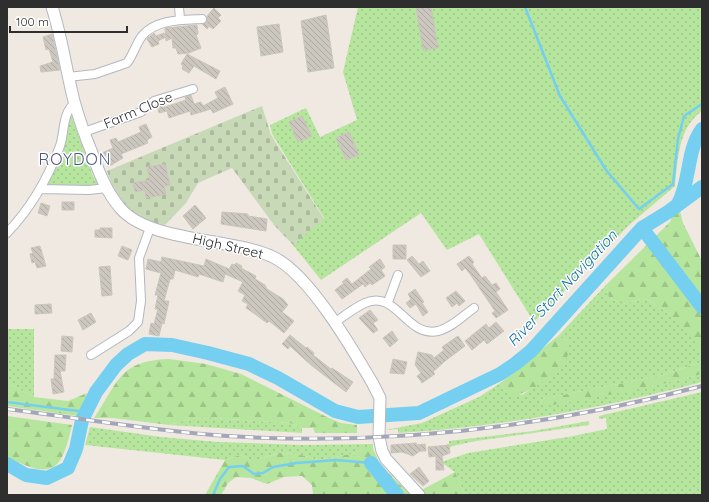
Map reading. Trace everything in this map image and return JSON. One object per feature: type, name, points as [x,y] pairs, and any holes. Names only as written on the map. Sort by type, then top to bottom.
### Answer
[{"type":"main road","name":"High Street","points":[[52,7],[68,77],[84,132],[106,188],[113,199],[127,215],[150,228],[252,250],[272,256],[289,267],[306,284],[334,323],[373,384],[380,398],[380,446],[386,460],[419,495]]},
{"type":"street","points":[[179,7],[180,19]]},
{"type":"street","points":[[68,77],[95,74],[127,63],[143,34],[162,23],[180,19],[202,19]]},
{"type":"street","name":"Farm Close","points":[[84,132],[141,112],[154,101],[193,89]]},
{"type":"street","points":[[7,233],[32,204],[40,189],[60,145],[67,110],[75,103]]},
{"type":"street","points":[[40,189],[94,190],[106,188]]},
{"type":"street","points":[[91,355],[129,332],[138,322],[142,301],[139,258],[150,228]]},
{"type":"street","points":[[388,302],[398,275]]},
{"type":"street","points":[[334,323],[366,302],[388,302],[418,329],[437,331],[449,327],[474,308]]},
{"type":"green space","points":[[358,7],[702,7],[702,111],[688,126],[684,135],[679,155],[675,186],[628,226],[534,322],[479,234],[447,250],[421,213],[321,280],[293,245],[324,218],[272,134],[270,125],[306,108],[320,137],[357,120],[343,72]]},
{"type":"green space","points":[[262,106],[271,135],[324,219],[293,245],[274,225],[232,168],[198,183],[186,203],[165,225],[143,219],[127,208],[121,201],[107,171]]},
{"type":"green space","points":[[69,115],[71,115],[93,176],[99,186],[46,186],[66,140]]},
{"type":"green space","points":[[678,204],[683,223],[702,261],[702,355],[685,328],[663,310],[645,298],[623,304],[609,298],[606,285],[670,222]]},
{"type":"green space","points":[[606,285],[609,298],[623,304],[645,298],[673,316],[690,332],[696,341],[702,362],[659,376],[542,399],[541,404],[622,392],[702,374],[702,382],[589,408],[513,421],[398,433],[398,429],[385,430],[422,423],[479,397],[502,382],[504,390],[522,395],[548,378],[569,342],[558,336]]},
{"type":"green space","points":[[7,329],[34,329],[34,397],[13,386],[7,385]]},
{"type":"green space","points":[[558,336],[569,342],[569,352],[563,363],[551,376],[535,387],[519,394],[512,396],[504,390],[502,382]]},
{"type":"green space","points":[[169,359],[206,364],[241,374],[329,418],[341,423],[357,425],[357,433],[315,433],[313,428],[302,428],[290,423],[212,418],[190,419],[169,425],[113,418],[94,418],[115,384],[129,369],[139,364]]},
{"type":"green space","points":[[702,362],[702,374],[624,392],[546,406],[541,405],[542,399],[659,376]]},
{"type":"green space","points":[[7,385],[13,386],[34,397],[68,401],[87,393],[78,416],[7,406]]},
{"type":"green space","points":[[702,392],[702,494],[699,495],[465,495],[455,472],[441,462],[468,453],[568,437],[607,429],[606,418],[599,419],[599,416]]},
{"type":"green space","points":[[7,416],[72,425],[64,454],[52,468],[35,468],[7,457]]},
{"type":"green space","points":[[212,418],[290,423],[302,428],[302,433],[169,425],[190,419]]},
{"type":"green space","points":[[589,421],[589,425],[476,441],[452,446],[447,450],[446,445],[449,444],[449,441],[533,431]]},
{"type":"green space","points":[[90,427],[161,437],[218,442],[302,445],[373,444],[373,449],[362,449],[356,453],[318,460],[298,454],[279,453],[260,459],[249,459],[240,455],[225,460],[85,445]]},
{"type":"green space","points":[[362,449],[373,449],[380,464],[410,495],[313,495],[312,485],[302,476],[284,477],[267,484],[251,478],[236,477],[228,483],[221,495],[205,495],[225,460],[240,455],[249,459],[260,459],[279,453],[298,454],[318,460],[356,453]]},
{"type":"green space","points":[[455,472],[465,495],[421,495],[418,492]]},
{"type":"building","points":[[416,7],[431,7],[438,48],[423,50]]},
{"type":"building","points":[[214,8],[221,15],[218,18],[221,21],[213,29],[209,26],[207,29],[202,24],[207,22],[207,16]]},
{"type":"building","points":[[326,15],[334,68],[308,72],[301,21]]},
{"type":"building","points":[[279,24],[283,52],[261,56],[257,27]]},
{"type":"building","points":[[197,25],[198,34],[196,35],[201,48],[189,53],[178,54],[176,48],[173,48],[172,38],[166,41],[165,28]]},
{"type":"building","points":[[154,33],[156,36],[164,33],[166,37],[158,41],[159,44],[152,47],[147,39]]},
{"type":"building","points":[[52,34],[60,70],[41,72],[40,66],[53,62],[49,49],[46,50],[43,37]]},
{"type":"building","points":[[187,54],[220,71],[216,79],[194,66],[189,73],[182,69],[183,66],[181,64]]},
{"type":"building","points":[[225,87],[233,104],[213,113],[211,109],[191,115],[190,111],[169,118],[167,111],[159,113],[157,106],[165,104],[165,107],[186,100],[185,97],[191,95],[194,104],[201,102],[203,106],[218,98],[215,92]]},
{"type":"building","points":[[302,116],[312,136],[298,142],[289,122]]},
{"type":"building","points":[[146,124],[152,137],[147,140],[148,143],[121,154],[123,158],[108,167],[102,153],[113,148],[110,140],[116,138],[118,142],[141,132],[139,127]]},
{"type":"building","points":[[349,132],[359,155],[346,160],[336,138]]},
{"type":"building","points":[[165,164],[170,185],[164,186],[166,194],[146,198],[145,190],[135,192],[133,183],[150,180],[147,167]]},
{"type":"building","points":[[62,202],[74,202],[74,210],[62,210]]},
{"type":"building","points":[[41,203],[50,206],[47,216],[38,213]]},
{"type":"building","points":[[195,205],[206,218],[193,229],[183,216]]},
{"type":"building","points":[[222,212],[248,214],[248,216],[267,219],[266,231],[221,224]]},
{"type":"building","points":[[100,228],[112,228],[112,238],[95,237],[95,230],[100,230]]},
{"type":"building","points":[[393,245],[406,245],[406,259],[393,259]]},
{"type":"building","points":[[40,246],[46,266],[37,268],[35,262],[32,263],[30,254],[33,253],[31,248]]},
{"type":"building","points":[[122,246],[132,250],[128,260],[118,256]]},
{"type":"building","points":[[412,256],[419,264],[423,261],[430,271],[421,277],[407,260]]},
{"type":"building","points":[[469,256],[474,262],[472,264],[482,278],[485,276],[492,285],[496,283],[500,289],[496,292],[508,310],[496,318],[492,313],[495,311],[470,274],[465,268],[462,271],[457,264]]},
{"type":"building","points":[[162,257],[204,266],[206,259],[229,269],[232,264],[235,265],[236,263],[242,266],[241,268],[256,276],[255,279],[283,299],[288,305],[282,312],[294,321],[284,333],[269,321],[267,323],[246,308],[248,304],[242,301],[245,295],[238,291],[243,282],[225,274],[223,282],[199,274],[198,277],[175,270],[173,279],[170,279],[164,301],[169,301],[164,324],[162,323],[159,336],[149,334],[151,323],[154,324],[158,309],[155,309],[158,295],[155,295],[161,273],[146,269],[148,259],[161,262]]},
{"type":"building","points":[[380,259],[385,267],[381,270],[385,276],[372,285],[370,283],[365,287],[363,284],[342,299],[335,290],[344,283],[342,282],[347,278],[352,284],[371,269],[369,267]]},
{"type":"building","points":[[110,266],[112,295],[102,296],[99,267]]},
{"type":"building","points":[[415,289],[424,302],[422,303],[428,312],[423,316],[416,304],[410,308],[406,303],[411,299],[408,294]]},
{"type":"building","points":[[456,291],[465,301],[459,306],[457,303],[452,307],[446,298]]},
{"type":"building","points":[[51,304],[52,313],[35,314],[35,305]]},
{"type":"building","points":[[370,310],[378,320],[373,323],[378,330],[373,333],[359,318]]},
{"type":"building","points":[[91,313],[96,322],[83,330],[78,320]]},
{"type":"building","points":[[496,322],[504,331],[487,344],[484,340],[472,350],[465,341],[486,324],[489,328]]},
{"type":"building","points":[[392,331],[398,340],[390,347],[383,338]]},
{"type":"building","points":[[290,335],[306,348],[307,347],[314,353],[313,355],[331,369],[332,368],[353,382],[346,392],[311,365],[290,346],[288,349],[282,344]]},
{"type":"building","points":[[62,336],[73,337],[72,352],[61,351]]},
{"type":"building","points":[[458,336],[465,346],[445,361],[433,372],[435,374],[422,383],[417,376],[421,373],[415,365],[418,352],[432,355],[434,358],[444,350],[442,347]]},
{"type":"building","points":[[55,355],[66,355],[65,371],[60,371],[64,392],[53,394],[51,379],[54,379]]},
{"type":"building","points":[[393,359],[407,362],[404,374],[390,373]]},
{"type":"building","points":[[416,443],[417,445],[425,444],[426,451],[420,451],[413,456],[402,452],[391,453],[391,445]]},
{"type":"building","points":[[449,445],[450,453],[442,456],[444,470],[436,470],[436,456],[429,457],[428,447]]},
{"type":"building","points":[[419,467],[429,481],[423,486],[410,474]]},
{"type":"waterway","points":[[525,7],[560,96],[606,170],[639,209],[673,184],[678,139],[684,116],[702,104]]},
{"type":"waterway","name":"River Stort Navigation","points":[[678,204],[685,185],[693,147],[702,129]]},
{"type":"waterway","name":"River Stort Navigation","points":[[7,464],[26,475],[47,478],[68,468],[76,449],[82,420],[96,392],[116,365],[128,354],[145,344],[172,345],[249,364],[278,378],[335,411],[358,417],[419,413],[500,374],[515,364],[531,351],[642,228],[668,212],[702,187]]},
{"type":"waterway","points":[[642,228],[702,307]]},
{"type":"waterway","points":[[7,402],[86,412]]},
{"type":"waterway","points":[[213,495],[220,479],[229,467],[243,466],[254,474],[263,473],[273,467],[296,463],[336,460],[371,463]]},
{"type":"waterway","points":[[371,463],[397,495]]},
{"type":"railway","points":[[7,409],[199,434],[287,438],[347,438],[467,430],[526,422],[585,413],[702,386]]},
{"type":"district","name":"ROYDON","points":[[75,159]]}]
